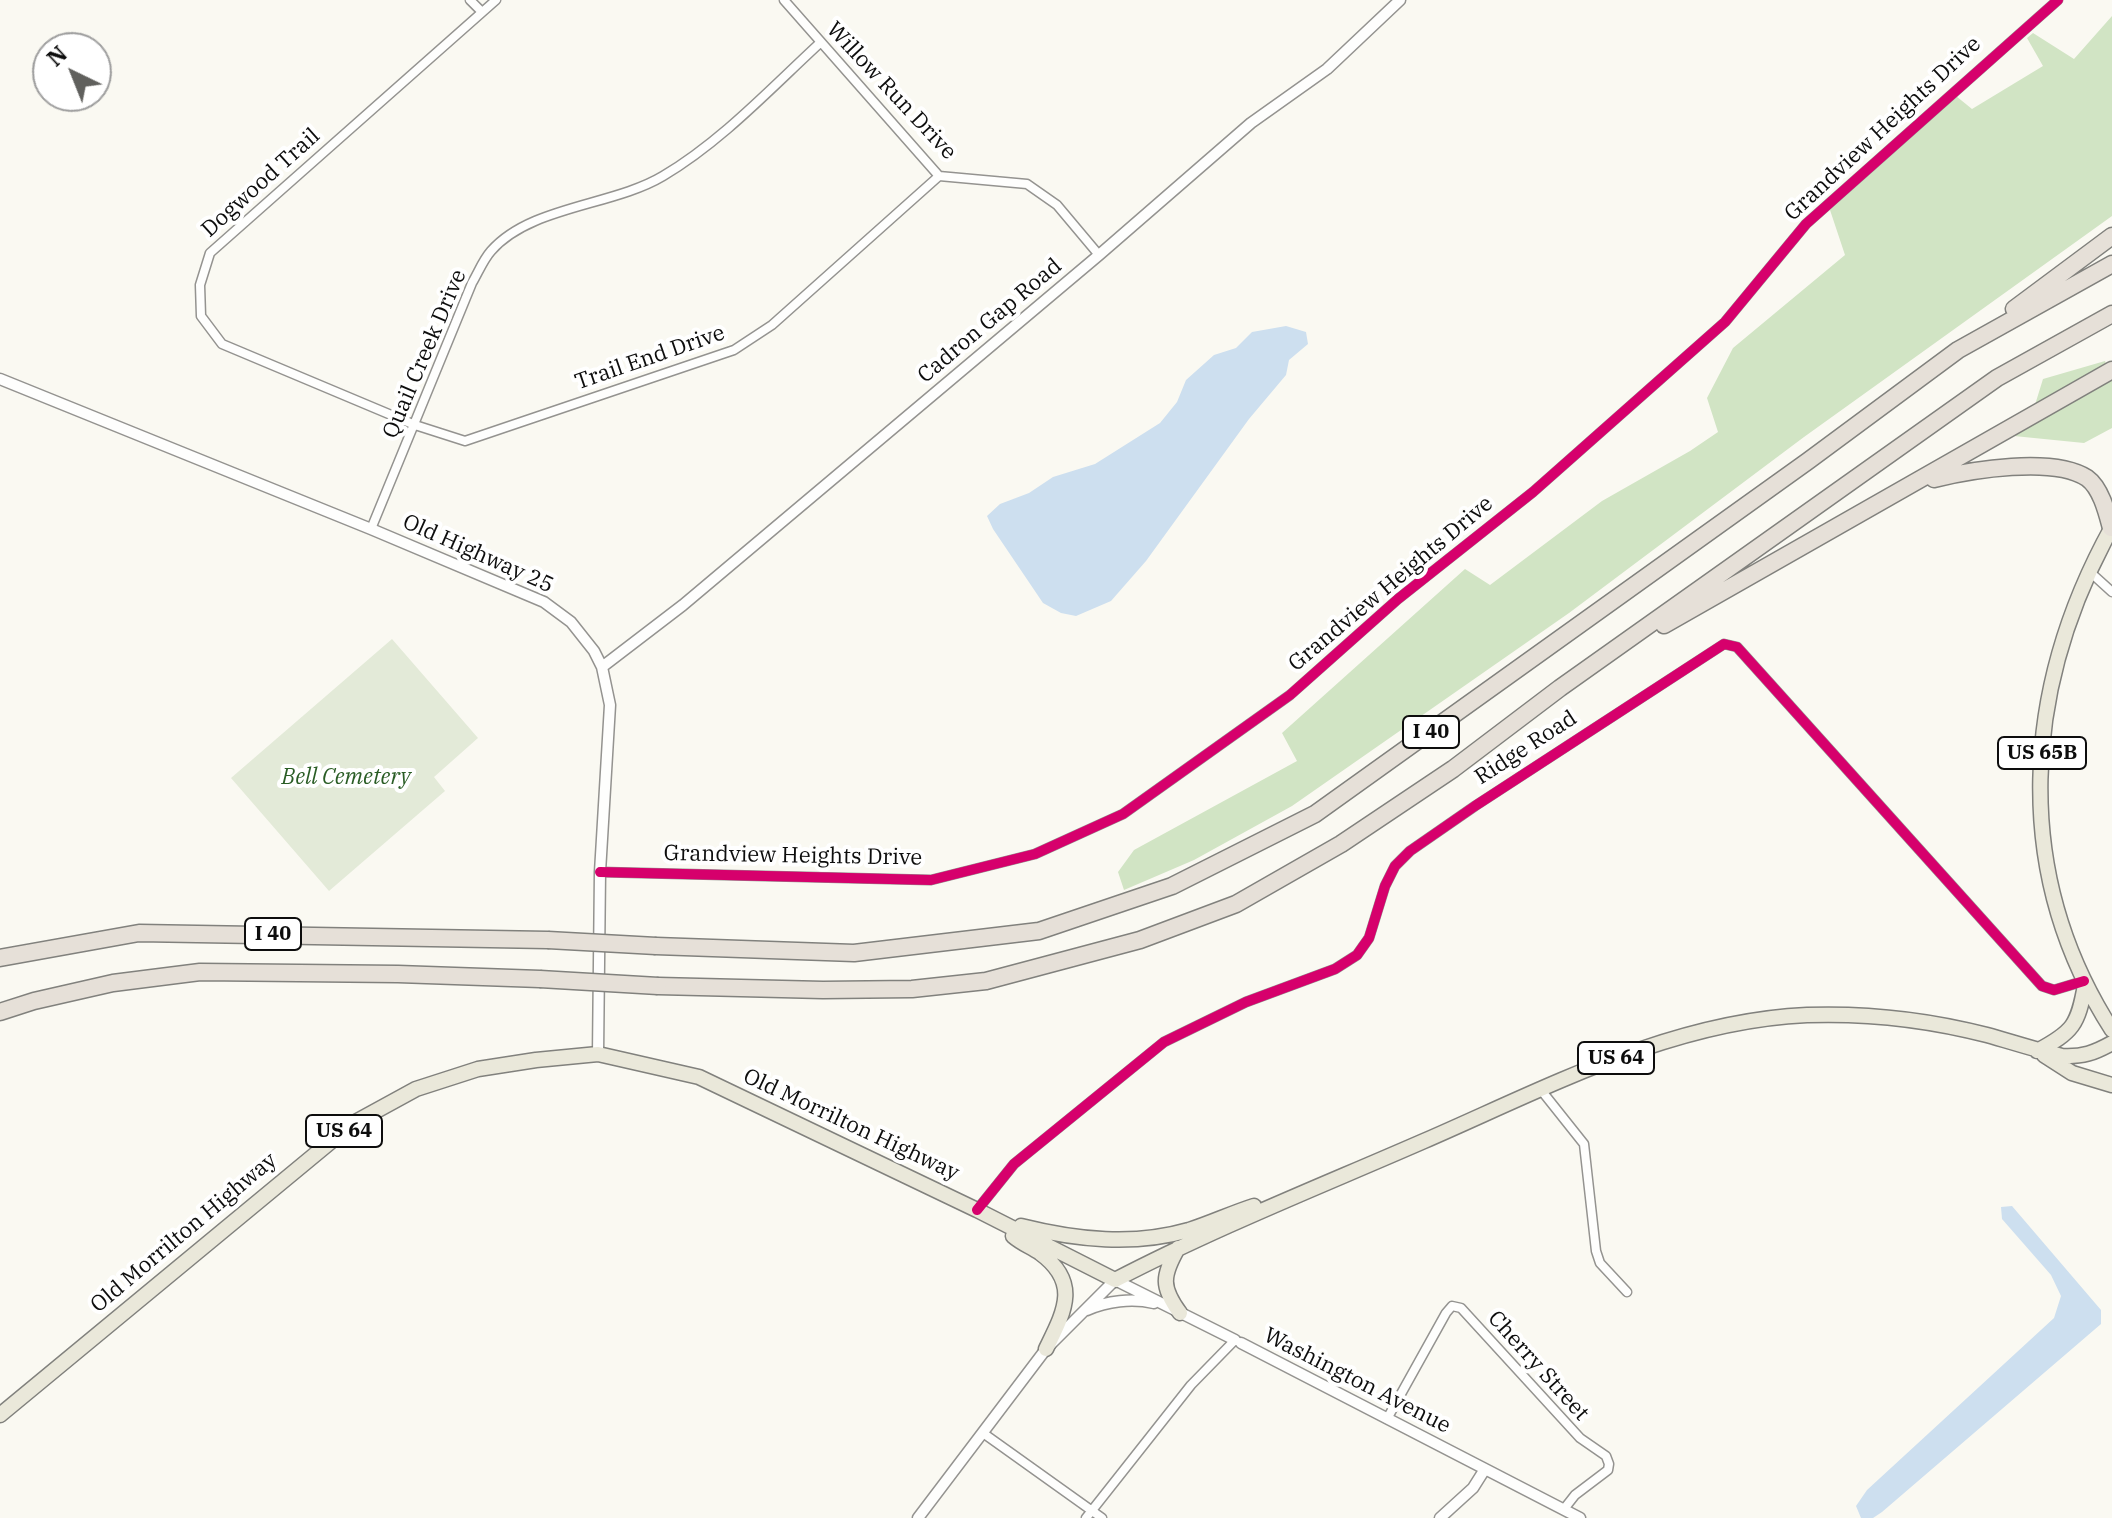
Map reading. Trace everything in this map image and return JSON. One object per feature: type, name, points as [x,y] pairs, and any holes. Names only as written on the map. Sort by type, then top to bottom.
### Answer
[{"type":"highway","points":[[1958,350],[2112,236]]},
{"type":"highway","name":"I 40","points":[[0,958],[139,933],[548,940],[854,953],[1039,931],[1172,886],[1315,814],[1958,350],[2112,264]]},
{"type":"highway","name":"I 40","points":[[0,1012],[113,983],[200,972],[398,974],[823,990],[912,989],[986,981],[1140,940],[1236,904],[1341,844],[1453,769],[1560,688],[1997,378],[2112,314]]},
{"type":"highway","points":[[1560,688],[1648,634],[2112,370]]},
{"type":"highway","points":[[1913,485],[1991,468],[2057,469],[2077,473],[2092,483],[2111,528]]},
{"type":"main road","name":"US 65B","points":[[2111,528],[2068,621],[2045,721],[2040,778],[2041,827],[2057,914],[2084,983],[2112,1030]]},
{"type":"main road","points":[[2084,983],[2097,999],[2112,1010]]},
{"type":"main road","points":[[2037,1051],[2067,1034],[2075,1024],[2084,983]]},
{"type":"main road","name":"US 64","points":[[1115,1280],[1178,1248],[1541,1090],[1619,1057],[1678,1037],[1739,1023],[1804,1015],[1843,1015],[1923,1023],[1986,1035],[2037,1051],[2080,1057],[2093,1054],[2112,1043]]},
{"type":"main road","name":"US 64","points":[[2037,1051],[2072,1073],[2112,1085]]},
{"type":"main road","name":"Old Morrilton Highway","points":[[0,1415],[352,1124],[416,1089],[478,1069],[536,1060],[598,1054],[699,1077],[1115,1280]]},
{"type":"main road","points":[[977,1210],[1023,1227],[1089,1239],[1145,1240],[1189,1230],[1334,1180]]},
{"type":"main road","points":[[977,1210],[1041,1254],[1063,1279],[1067,1291],[1064,1311],[1046,1349]]},
{"type":"main road","points":[[1178,1248],[1165,1277],[1167,1295],[1180,1313]]},
{"type":"street","points":[[470,0],[482,12]]},
{"type":"street","name":"Dogwood Trail","points":[[415,425],[222,344],[201,316],[200,285],[210,253],[496,0]]},
{"type":"street","name":"Willow Run Drive","points":[[784,0],[939,176],[1027,184],[1057,205],[1099,255]]},
{"type":"street","name":"Cadron Gap Road","points":[[602,667],[683,605],[1251,123],[1327,69],[1400,0]]},
{"type":"street","name":"Grandview Heights Drive","points":[[600,872],[931,880],[1035,854],[1123,814],[1290,695],[1398,599],[1533,492],[1725,322],[1806,224],[2058,0]]},
{"type":"street","name":"Quail Creek Drive","points":[[371,529],[472,283],[491,251],[537,221],[661,177],[702,149],[821,42]]},
{"type":"street","name":"Trail End Drive","points":[[415,425],[465,441],[734,350],[772,325],[939,176]]},
{"type":"street","name":"Old Highway 25","points":[[0,379],[544,602],[571,622],[594,651],[602,667],[610,705],[600,872],[598,1054]]},
{"type":"street","points":[[2090,572],[2112,592]]},
{"type":"street","name":"Ridge Road","points":[[977,1210],[1014,1164],[1164,1042],[1246,1002],[1335,969],[1357,955],[1369,938],[1385,886],[1395,866],[1410,851],[1724,644],[1737,647],[2042,986],[2054,990],[2084,983]]},
{"type":"street","points":[[1541,1090],[1584,1144],[1596,1251],[1600,1263],[1627,1292]]},
{"type":"street","points":[[918,1518],[1046,1349],[1115,1280]]},
{"type":"street","name":"Washington Avenue","points":[[1115,1280],[1580,1518]]},
{"type":"street","points":[[1082,1312],[1099,1305],[1120,1302],[1146,1301],[1162,1305]]},
{"type":"street","name":"Cherry Street","points":[[1387,1419],[1446,1313],[1452,1306],[1461,1308],[1580,1438],[1606,1456],[1608,1470],[1575,1495],[1564,1509]]},
{"type":"street","points":[[1089,1514],[1191,1385],[1238,1342]]},
{"type":"street","points":[[983,1433],[1089,1514],[1102,1518]]},
{"type":"street","points":[[1440,1518],[1473,1488],[1485,1469]]},
{"type":"green space","points":[[2112,16],[2112,216],[1804,437],[1569,613],[1292,806],[1194,860],[1124,890],[1118,872],[1134,850],[1297,761],[1282,733],[1465,569],[1490,585],[1602,501],[1718,432],[1707,398],[1733,348],[1845,255],[1830,210],[1956,96],[1972,109],[2043,66],[2027,38],[2033,33],[2074,59]]},
{"type":"green space","points":[[2105,361],[2112,378],[2112,428],[2084,443],[2014,436],[2004,422],[2034,408],[2043,379]]},
{"type":"green space","name":"Bell Cemetery","points":[[392,639],[478,738],[434,777],[445,791],[329,891],[231,778]]},
{"type":"water","points":[[1286,326],[1306,332],[1308,344],[1289,360],[1286,375],[1249,419],[1146,561],[1111,601],[1076,616],[1061,613],[1043,603],[987,516],[1000,504],[1029,493],[1053,477],[1095,464],[1160,423],[1177,402],[1186,380],[1214,355],[1236,348],[1252,332]]},
{"type":"water","points":[[2012,1206],[2101,1310],[2101,1324],[1882,1512],[1873,1518],[1861,1518],[1856,1506],[1867,1490],[2054,1318],[2061,1296],[2051,1275],[2002,1219],[2001,1207]]},
{"type":"cycle path","points":[[600,872],[931,880],[1035,854],[1123,814],[1290,695],[1398,599],[1533,492],[1725,322],[1806,224],[2058,0]]},
{"type":"cycle path","points":[[977,1210],[1014,1164],[1164,1042],[1246,1002],[1335,969],[1357,955],[1369,938],[1385,886],[1395,866],[1410,851],[1724,644],[1737,647],[2042,986],[2054,990],[2084,981]]}]
